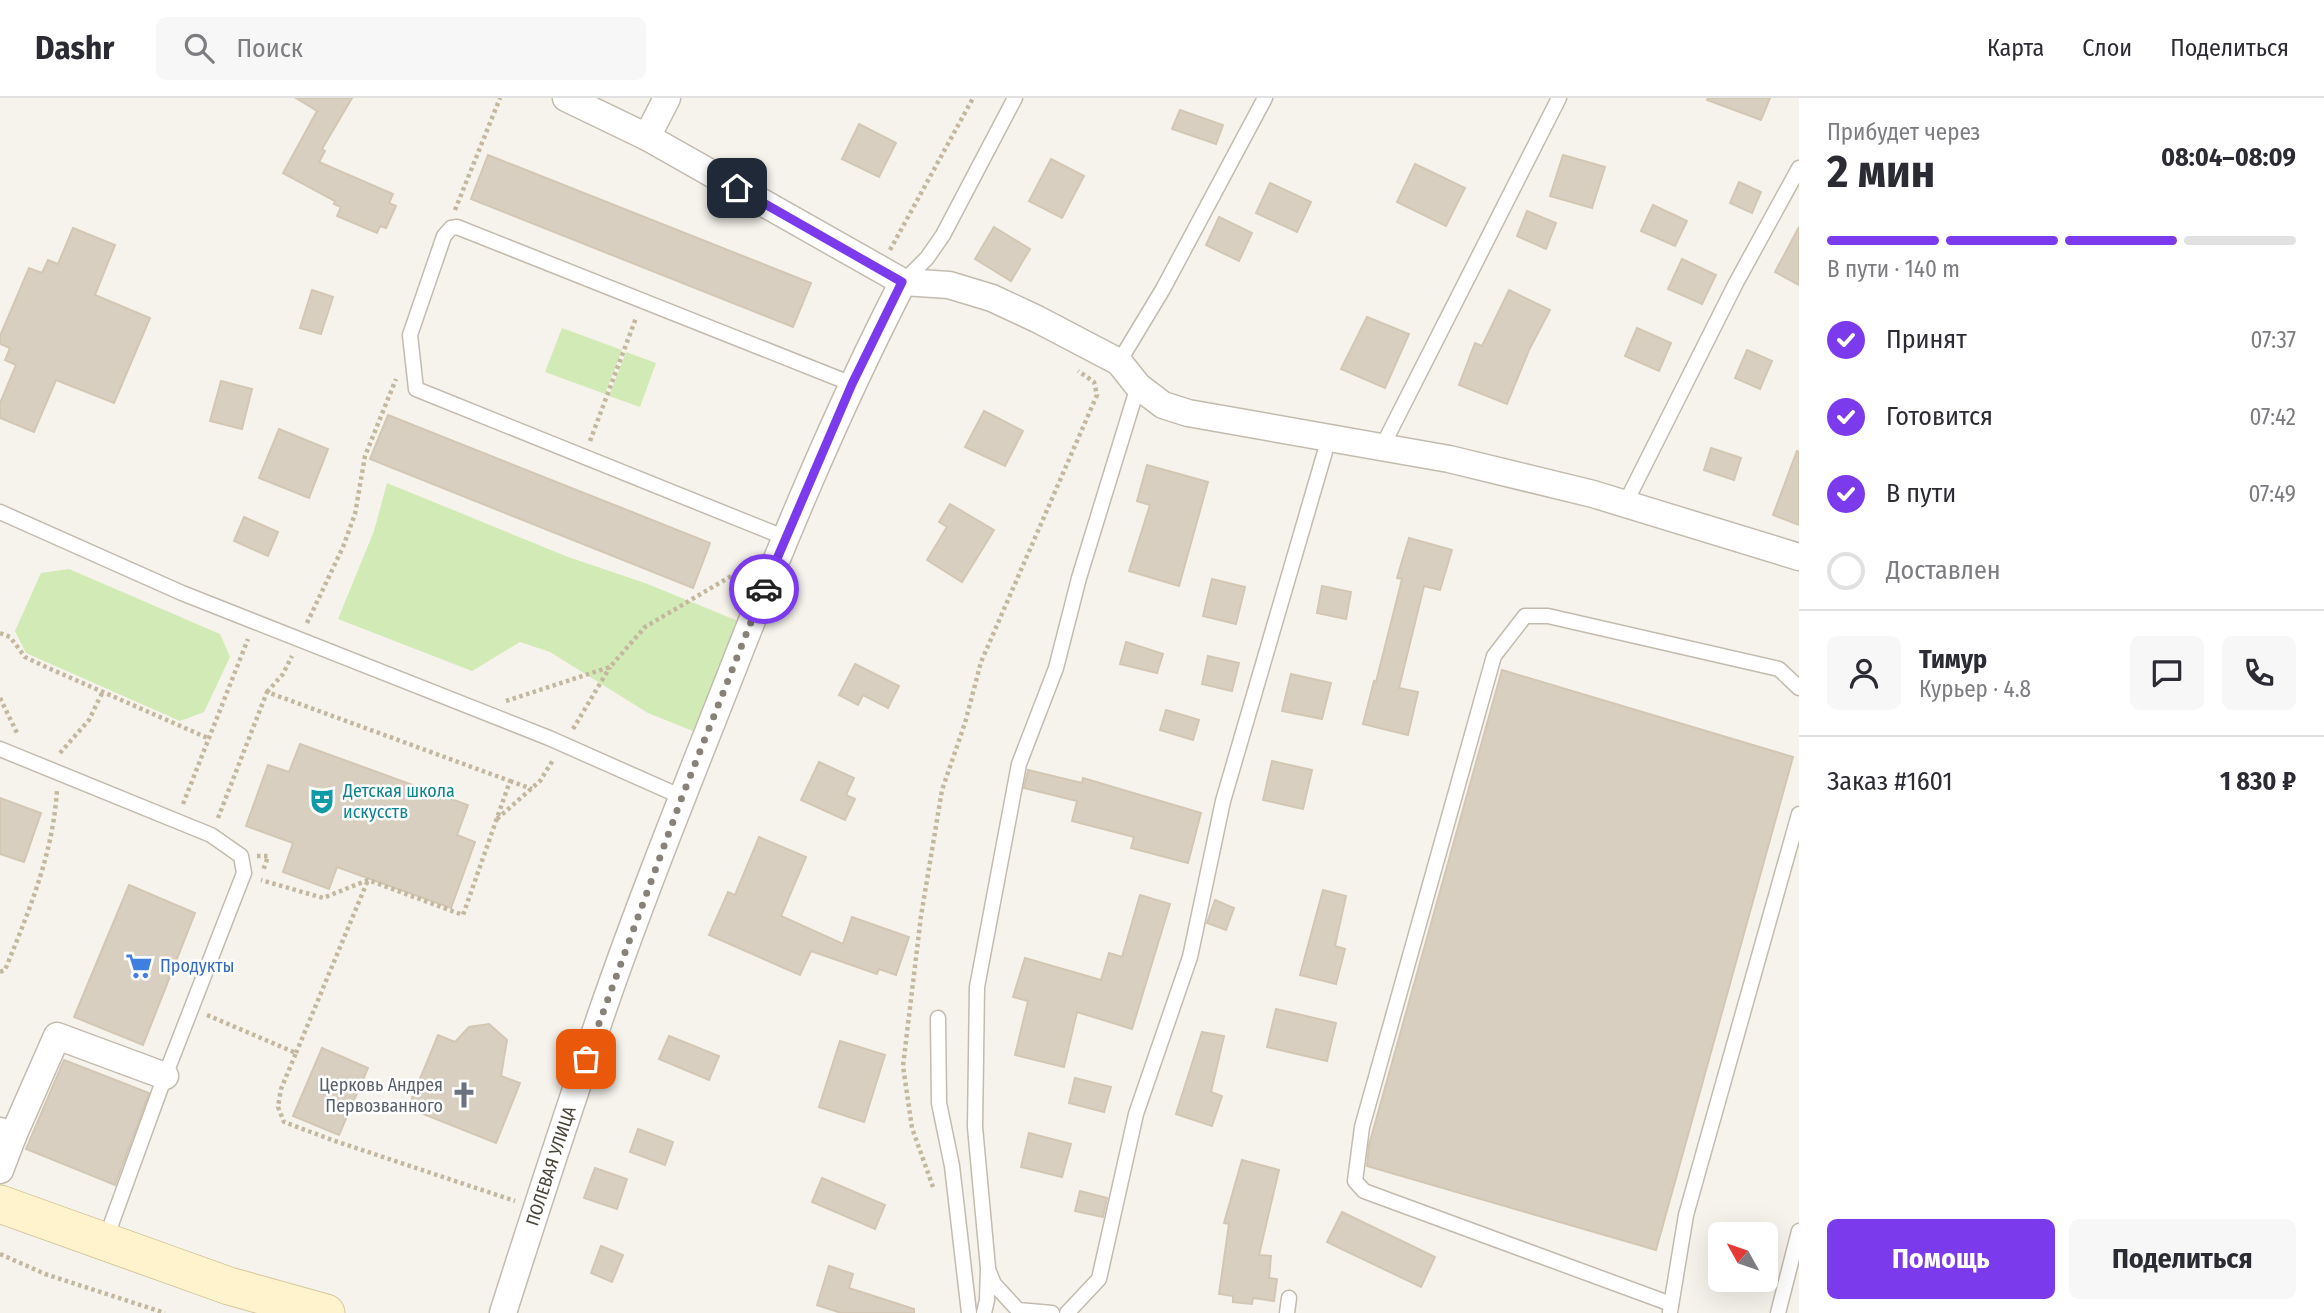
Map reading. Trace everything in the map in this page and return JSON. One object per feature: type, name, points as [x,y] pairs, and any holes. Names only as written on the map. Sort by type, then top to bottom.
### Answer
[{"type":"main road","points":[[0,1204],[229,1286],[326,1313]]},
{"type":"street","points":[[566,98],[648,138],[902,282],[949,285],[992,298],[1037,319],[1119,362],[1138,386],[1163,405],[1188,413],[1475,465],[1593,494],[1799,557]]},
{"type":"street","points":[[648,138],[667,98]]},
{"type":"street","name":"ПОЛЕВАЯ УЛИЦА","points":[[503,1313],[603,1010],[682,797],[786,538],[852,384],[902,282]]},
{"type":"street","points":[[0,1170],[4,1128],[57,1036],[164,1076]]},
{"type":"lane","points":[[902,282],[927,258],[943,235],[1015,98]]},
{"type":"lane","points":[[1119,362],[1163,289],[1265,98]]},
{"type":"lane","points":[[1382,447],[1559,98]]},
{"type":"lane","points":[[1625,505],[1736,283],[1799,168]]},
{"type":"lane","points":[[786,538],[416,389],[410,343],[412,327],[444,236],[451,228],[457,227],[852,384]]},
{"type":"lane","points":[[984,1313],[988,1268],[975,1127],[977,987],[1019,764],[1056,667],[1079,578],[1138,386]]},
{"type":"lane","points":[[1068,1313],[1099,1279],[1136,1114],[1190,957],[1223,801],[1329,438]]},
{"type":"lane","points":[[0,512],[182,593],[563,744],[682,797]]},
{"type":"lane","points":[[1799,688],[1779,669],[1548,616],[1525,617],[1494,656],[1362,1127],[1355,1181],[1364,1191],[1670,1308],[1686,1215],[1799,814]]},
{"type":"lane","points":[[0,749],[211,835],[241,856],[244,873],[164,1076],[105,1241]]},
{"type":"lane","points":[[938,1018],[939,1103],[952,1166],[969,1313]]},
{"type":"lane","points":[[1778,1313],[1799,1231]]},
{"type":"lane","points":[[988,1268],[994,1283],[1018,1310],[1052,1313]]},
{"type":"path","points":[[451,228],[453,215],[500,98]]},
{"type":"path","points":[[880,269],[973,98]]},
{"type":"path","points":[[584,457],[642,301]]},
{"type":"path","points":[[211,835],[267,692],[283,674],[343,547],[355,514],[365,456],[410,343]]},
{"type":"path","points":[[935,1191],[912,1128],[903,1066],[936,819],[942,790],[965,723],[981,662],[1097,395],[1094,382],[1072,367]]},
{"type":"path","points":[[497,820],[541,781],[610,667],[645,627],[733,575]]},
{"type":"path","points":[[176,821],[255,622]]},
{"type":"path","points":[[0,633],[10,638],[24,657],[210,739]]},
{"type":"path","points":[[481,712],[548,686],[610,667]]},
{"type":"path","points":[[0,972],[5,970],[43,876],[57,787],[43,766],[68,746],[89,720],[103,691]]},
{"type":"path","points":[[267,692],[532,789]]},
{"type":"path","points":[[241,856],[268,856],[261,880],[323,898],[368,880],[463,915],[510,781]]},
{"type":"path","points":[[368,880],[281,1089],[278,1107],[284,1122],[335,1142],[516,1201]]},
{"type":"path","points":[[191,1008],[296,1053]]},
{"type":"path","points":[[0,1254],[45,1274],[165,1313]]},
{"type":"green space","points":[[562,328],[622,350],[605,394],[545,372]]},
{"type":"green space","points":[[626,352],[656,363],[640,407],[609,396]]},
{"type":"green space","points":[[387,483],[568,557],[645,583],[738,621],[693,731],[648,713],[550,652],[520,642],[472,671],[338,619],[374,531]]},
{"type":"green space","points":[[69,569],[220,634],[230,657],[204,712],[180,721],[26,653],[15,631],[41,573]]},
{"type":"building","points":[[296,98],[352,98],[322,149],[325,151],[319,162],[393,194],[389,203],[396,206],[386,228],[380,226],[377,233],[337,216],[341,207],[334,204],[335,201],[283,173],[317,111]]},
{"type":"building","points":[[1770,98],[1761,120],[1707,100]]},
{"type":"building","points":[[1180,110],[1223,125],[1216,144],[1172,129]]},
{"type":"building","points":[[859,124],[896,143],[879,177],[842,159]]},
{"type":"building","points":[[488,155],[811,283],[793,327],[471,199]]},
{"type":"building","points":[[1563,155],[1605,167],[1592,208],[1550,196]]},
{"type":"building","points":[[1051,159],[1084,176],[1062,218],[1029,201]]},
{"type":"building","points":[[1415,164],[1465,188],[1446,226],[1397,202]]},
{"type":"building","points":[[1739,182],[1761,192],[1752,213],[1730,203]]},
{"type":"building","points":[[1270,183],[1311,202],[1297,232],[1256,213]]},
{"type":"building","points":[[1653,205],[1687,221],[1675,246],[1641,231]]},
{"type":"building","points":[[1527,211],[1556,223],[1546,249],[1517,236]]},
{"type":"building","points":[[1219,217],[1252,233],[1239,261],[1206,245]]},
{"type":"building","points":[[994,227],[1030,249],[1011,281],[975,259]]},
{"type":"building","points":[[1799,227],[1799,285],[1775,272]]},
{"type":"building","points":[[73,228],[115,245],[95,295],[150,318],[114,403],[56,380],[34,432],[0,418],[0,403],[16,365],[5,360],[10,348],[0,344],[0,336],[29,268],[42,273],[48,260],[58,264]]},
{"type":"building","points":[[1682,259],[1716,275],[1702,304],[1668,289]]},
{"type":"building","points":[[312,290],[333,297],[321,334],[300,328]]},
{"type":"building","points":[[1509,290],[1550,310],[1529,350],[1507,404],[1459,385],[1475,343],[1482,346]]},
{"type":"building","points":[[1367,317],[1409,334],[1385,388],[1341,369]]},
{"type":"building","points":[[1637,328],[1671,343],[1659,371],[1625,356]]},
{"type":"building","points":[[1747,350],[1772,361],[1760,389],[1735,378]]},
{"type":"building","points":[[221,381],[252,389],[242,429],[210,421]]},
{"type":"building","points":[[984,411],[1023,431],[1005,466],[965,447]]},
{"type":"building","points":[[388,415],[710,543],[693,588],[370,459]]},
{"type":"building","points":[[279,429],[328,449],[309,498],[259,478]]},
{"type":"building","points":[[1711,448],[1741,458],[1734,480],[1704,470]]},
{"type":"building","points":[[1797,451],[1799,452],[1799,525],[1773,515]]},
{"type":"building","points":[[1147,465],[1208,482],[1179,586],[1129,571],[1150,505],[1137,501]]},
{"type":"building","points":[[950,504],[994,530],[962,582],[927,560],[947,527],[939,522]]},
{"type":"building","points":[[244,517],[278,532],[268,556],[234,541]]},
{"type":"building","points":[[1409,538],[1452,550],[1440,590],[1424,586],[1399,688],[1418,692],[1408,735],[1363,724],[1402,579],[1397,578]]},
{"type":"building","points":[[1212,579],[1245,587],[1236,624],[1203,616]]},
{"type":"building","points":[[1322,586],[1351,592],[1346,619],[1317,613]]},
{"type":"building","points":[[1126,642],[1163,654],[1157,673],[1120,664]]},
{"type":"building","points":[[1208,656],[1239,663],[1232,691],[1202,684]]},
{"type":"building","points":[[855,664],[899,686],[888,708],[863,695],[858,705],[839,695]]},
{"type":"building","points":[[1502,670],[1793,757],[1656,1250],[1367,1166],[1369,1145]]},
{"type":"building","points":[[1291,674],[1331,683],[1322,719],[1282,711]]},
{"type":"building","points":[[1166,710],[1199,720],[1193,740],[1160,730]]},
{"type":"building","points":[[300,744],[468,805],[457,835],[475,842],[451,908],[337,867],[329,889],[283,872],[293,843],[246,826],[268,765],[289,772]]},
{"type":"building","points":[[1272,761],[1312,770],[1303,809],[1263,800]]},
{"type":"building","points":[[819,762],[854,778],[846,795],[855,799],[845,820],[801,800]]},
{"type":"building","points":[[1028,770],[1082,783],[1083,778],[1201,813],[1188,863],[1131,848],[1134,837],[1072,821],[1077,801],[1024,788]]},
{"type":"building","points":[[0,798],[41,813],[24,862],[0,854]]},
{"type":"building","points":[[759,837],[806,857],[781,916],[843,944],[852,917],[909,937],[896,975],[879,969],[877,974],[811,951],[800,975],[709,935],[728,892],[735,895]]},
{"type":"building","points":[[129,885],[195,913],[143,1045],[74,1017]]},
{"type":"building","points":[[1323,890],[1346,896],[1335,946],[1345,949],[1336,984],[1300,975]]},
{"type":"building","points":[[1140,895],[1170,904],[1132,1029],[1077,1012],[1064,1067],[1015,1055],[1028,1001],[1013,997],[1025,958],[1101,980],[1109,953],[1122,957]]},
{"type":"building","points":[[1215,900],[1234,908],[1226,930],[1207,923]]},
{"type":"building","points":[[1276,1009],[1336,1023],[1327,1061],[1267,1047]]},
{"type":"building","name":"Церковь Андрея Первозванного","points":[[489,1024],[507,1040],[501,1076],[520,1083],[496,1143],[408,1108],[438,1035],[455,1042],[469,1027]]},
{"type":"building","points":[[1202,1032],[1224,1036],[1211,1092],[1222,1096],[1212,1126],[1176,1114]]},
{"type":"building","points":[[669,1036],[719,1056],[709,1080],[659,1059]]},
{"type":"building","points":[[840,1041],[885,1055],[864,1122],[819,1107]]},
{"type":"building","points":[[322,1048],[368,1068],[339,1135],[293,1116]]},
{"type":"building","points":[[64,1060],[149,1093],[115,1185],[26,1149]]},
{"type":"building","points":[[1075,1078],[1111,1087],[1104,1112],[1069,1103]]},
{"type":"building","points":[[638,1129],[673,1142],[665,1165],[630,1152]]},
{"type":"building","points":[[1029,1133],[1071,1144],[1062,1177],[1021,1167]]},
{"type":"building","points":[[1242,1160],[1279,1170],[1259,1255],[1271,1256],[1269,1278],[1277,1279],[1274,1301],[1253,1298],[1252,1304],[1233,1302],[1233,1296],[1219,1294],[1229,1224],[1224,1223]]},
{"type":"building","points":[[595,1168],[627,1179],[617,1209],[584,1198]]},
{"type":"building","points":[[822,1178],[885,1205],[875,1229],[812,1202]]},
{"type":"building","points":[[1080,1191],[1107,1198],[1103,1217],[1075,1211]]},
{"type":"building","points":[[1342,1212],[1435,1257],[1421,1287],[1327,1242]]},
{"type":"building","points":[[601,1246],[623,1255],[612,1282],[591,1273]]},
{"type":"building","points":[[829,1266],[853,1274],[849,1288],[914,1309],[914,1313],[841,1313],[817,1305]]},
{"type":"way so far","points":[[586,1059],[682,797],[764,589]]},
{"type":"place","name":"Детская школа искусств","points":[[322,801]]},
{"type":"place","name":"Продукты","points":[[139,966]]},
{"type":"place","name":"Церковь Андрея Первозванного","points":[[464,1095]]},
{"type":"route","points":[[737,188],[902,282],[852,384],[764,589]]}]
